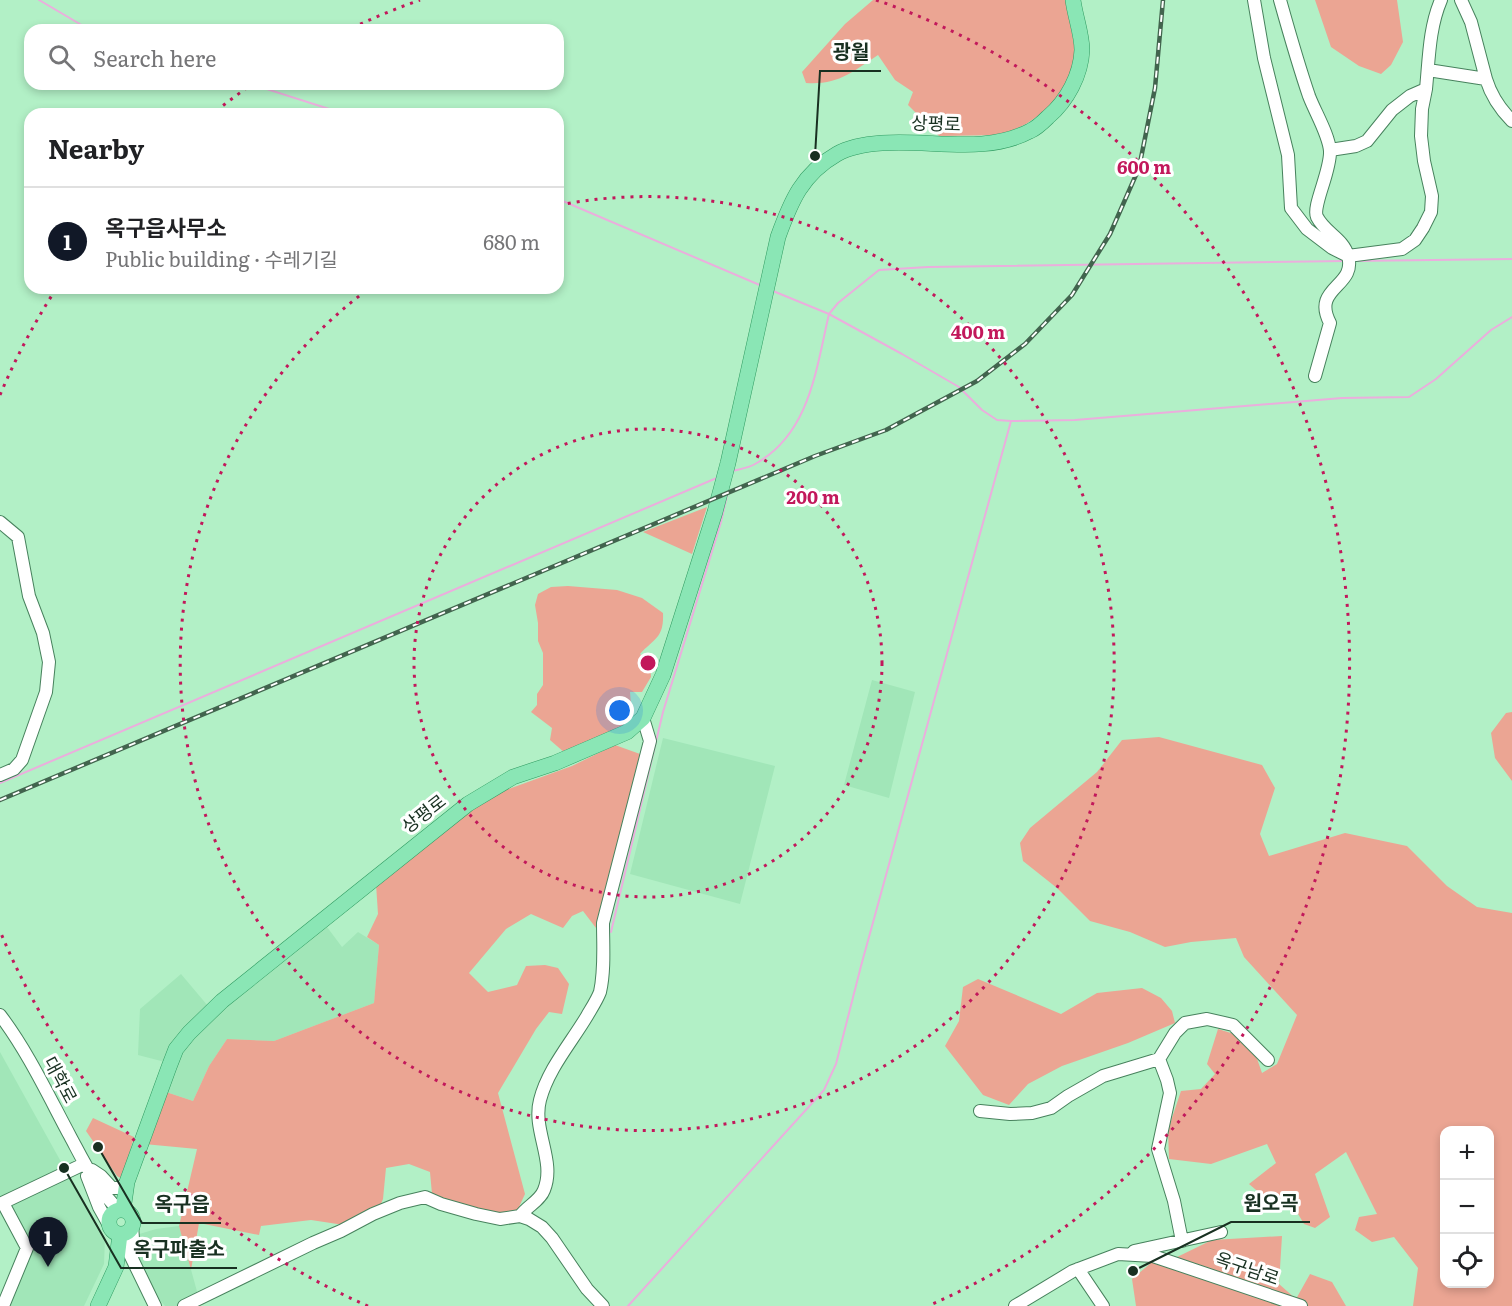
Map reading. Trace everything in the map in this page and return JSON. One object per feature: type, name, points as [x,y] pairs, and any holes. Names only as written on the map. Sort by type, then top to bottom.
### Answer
[{"type":"main road","name":"상평로","points":[[121,1210],[127,1182],[176,1049],[195,1026],[468,804],[513,777],[555,763],[627,732],[644,718],[663,675],[722,486],[778,237],[790,205],[805,179],[837,154],[866,144],[922,142],[965,145],[1003,142],[1032,131],[1060,107],[1077,76],[1082,49],[1073,0]]},
{"type":"main road","points":[[99,1304],[116,1267],[118,1228],[132,1217],[121,1210]]},
{"type":"street","points":[[1254,0],[1264,58],[1288,155],[1292,208],[1307,229],[1349,260],[1402,249],[1414,240],[1431,212],[1432,196],[1421,136],[1422,110],[1433,26],[1441,0]]},
{"type":"street","points":[[1280,0],[1310,98],[1330,150],[1327,177],[1316,207],[1317,216],[1324,226],[1344,244],[1349,260],[1347,274],[1327,298],[1324,312],[1330,323],[1315,376]]},
{"type":"street","points":[[1461,0],[1471,22],[1490,93],[1512,121]]},
{"type":"street","points":[[1428,70],[1486,79]]},
{"type":"street","points":[[1330,150],[1356,146],[1367,141],[1392,110],[1410,96],[1426,89]]},
{"type":"street","points":[[0,522],[18,537],[29,596],[43,633],[49,662],[46,692],[22,760],[14,769],[0,775]]},
{"type":"street","points":[[603,1306],[531,1213],[534,1203],[543,1193],[548,1178],[539,1126],[540,1101],[560,1058],[600,992],[604,954],[603,923],[650,741],[644,718]]},
{"type":"street","name":"대학로","points":[[0,1015],[18,1039],[84,1164],[107,1199],[121,1210]]},
{"type":"street","points":[[980,1111],[1010,1114],[1032,1113],[1052,1108],[1068,1096],[1104,1076],[1159,1059],[1175,1033],[1185,1023],[1206,1019],[1233,1025],[1269,1060]]},
{"type":"street","points":[[1159,1059],[1170,1093],[1158,1149],[1174,1201],[1182,1241]]},
{"type":"street","points":[[3,1306],[27,1248],[1,1204],[84,1164],[101,1176],[112,1188],[121,1188],[127,1182]]},
{"type":"street","name":"대학로","points":[[84,1164],[90,1186],[118,1228]]},
{"type":"street","points":[[184,1306],[373,1214],[400,1203],[425,1197],[441,1204],[500,1219],[520,1216],[542,1227]]},
{"type":"street","points":[[520,1216],[526,1206],[534,1203]]},
{"type":"street","points":[[118,1228],[132,1242],[138,1272],[155,1306]]},
{"type":"street","points":[[1118,1254],[1221,1232]]},
{"type":"street","name":"옥구남로","points":[[1015,1306],[1078,1269],[1118,1254],[1153,1256],[1301,1306]]},
{"type":"street","points":[[1078,1269],[1103,1306]]},
{"type":"shaded area","points":[[873,0],[1066,0],[1075,50],[1072,74],[1057,103],[1026,124],[1003,135],[939,136],[908,105],[913,92],[895,80],[878,55],[836,80],[806,83],[802,72],[845,24]]},
{"type":"shaded area","points":[[1315,0],[1397,0],[1403,42],[1391,65],[1381,74],[1359,66],[1331,47]]},
{"type":"shaded area","points":[[707,507],[692,554],[643,532]]},
{"type":"shaded area","points":[[551,587],[617,590],[642,598],[663,613],[663,621],[658,637],[640,654],[650,663],[651,677],[642,692],[630,692],[632,717],[621,727],[565,753],[550,740],[552,728],[531,712],[537,705],[537,694],[543,685],[543,653],[538,641],[535,605],[538,594]]},
{"type":"shaded area","points":[[872,680],[915,692],[889,798],[844,785]]},
{"type":"shaded area","points":[[1512,712],[1512,781],[1495,758],[1491,733],[1506,713]]},
{"type":"shaded area","points":[[1159,737],[1262,765],[1275,788],[1260,834],[1269,856],[1345,833],[1407,846],[1447,886],[1477,907],[1512,913],[1512,1306],[1413,1306],[1418,1268],[1394,1237],[1372,1242],[1355,1230],[1359,1217],[1377,1214],[1346,1152],[1315,1174],[1330,1217],[1315,1228],[1304,1224],[1291,1202],[1275,1206],[1249,1184],[1276,1163],[1267,1144],[1211,1164],[1169,1159],[1168,1130],[1181,1091],[1201,1089],[1215,1074],[1207,1064],[1218,1029],[1234,1034],[1254,1050],[1262,1073],[1277,1064],[1297,1015],[1244,957],[1236,938],[1165,947],[1130,932],[1090,921],[1057,888],[1023,861],[1020,843],[1030,828],[1097,772],[1122,740]]},
{"type":"shaded area","points":[[663,738],[775,766],[740,904],[630,874]]},
{"type":"shaded area","points":[[615,745],[640,754],[596,928],[583,911],[572,916],[563,928],[531,914],[506,929],[469,973],[488,992],[517,985],[526,966],[545,965],[558,968],[569,984],[562,1014],[549,1012],[536,1029],[498,1093],[525,1194],[518,1209],[504,1216],[442,1200],[432,1194],[430,1172],[409,1164],[386,1168],[383,1199],[380,1206],[359,1214],[344,1225],[311,1220],[261,1226],[259,1235],[199,1223],[191,1270],[179,1226],[197,1149],[144,1144],[166,1092],[193,1101],[209,1066],[227,1039],[274,1041],[374,1003],[379,945],[367,937],[378,914],[376,884],[487,797],[572,766]]},
{"type":"shaded area","points":[[324,923],[342,947],[358,932],[379,945],[374,1003],[274,1041],[227,1039],[209,1066],[193,1101],[166,1092],[187,1039]]},
{"type":"shaded area","points":[[181,974],[208,1006],[165,1062],[138,1055],[140,1009]]},
{"type":"shaded area","points":[[978,979],[1061,1014],[1097,993],[1142,988],[1161,998],[1172,1011],[1175,1023],[1128,1043],[1062,1066],[1028,1084],[1009,1105],[983,1095],[945,1046],[959,1021],[963,987]]},
{"type":"shaded area","points":[[0,1052],[65,1169],[0,1201]]},
{"type":"shaded area","points":[[93,1118],[134,1137],[122,1179],[117,1176],[86,1131]]},
{"type":"shaded area","points":[[67,1175],[105,1238],[104,1264],[84,1306],[7,1306],[31,1249],[7,1205]]},
{"type":"shaded area","points":[[179,1226],[198,1295],[179,1306],[165,1306],[147,1285],[140,1264],[136,1235]]},
{"type":"shaded area","points":[[1282,1236],[1279,1284],[1296,1299],[1310,1274],[1332,1282],[1346,1306],[1136,1306],[1132,1279],[1158,1257],[1175,1258],[1212,1240]]},
{"type":"waterway","points":[[39,0],[80,24]]},
{"type":"waterway","points":[[270,90],[326,108]]},
{"type":"waterway","points":[[564,202],[762,286]]},
{"type":"waterway","points":[[1353,261],[1512,259]]},
{"type":"waterway","points":[[733,471],[755,464],[788,436],[808,398],[829,314],[838,303],[879,270],[928,267],[1344,261]]},
{"type":"waterway","points":[[773,291],[829,314],[959,387],[982,410],[997,420],[1011,421],[1075,420],[1342,398],[1409,397],[1436,379],[1491,330],[1512,317]]},
{"type":"waterway","points":[[628,1306],[824,1090],[836,1064],[1011,421]]},
{"type":"waterway","points":[[0,783],[719,477]]},
{"type":"waterway","points":[[611,932],[663,712],[721,522],[728,491]]},
{"type":"railway","points":[[0,800],[815,456],[886,430],[977,381],[1025,344],[1072,295],[1110,234],[1139,168],[1155,88],[1163,0]]},
{"type":"place","name":"광월","points":[[815,156]]},
{"type":"place","name":"옥구읍","points":[[98,1147]]},
{"type":"place","name":"옥구파출소","points":[[64,1168]]},
{"type":"place","name":"옥구읍사무소","points":[[48,1267]]},
{"type":"place","name":"원오곡","points":[[1133,1271]]}]
